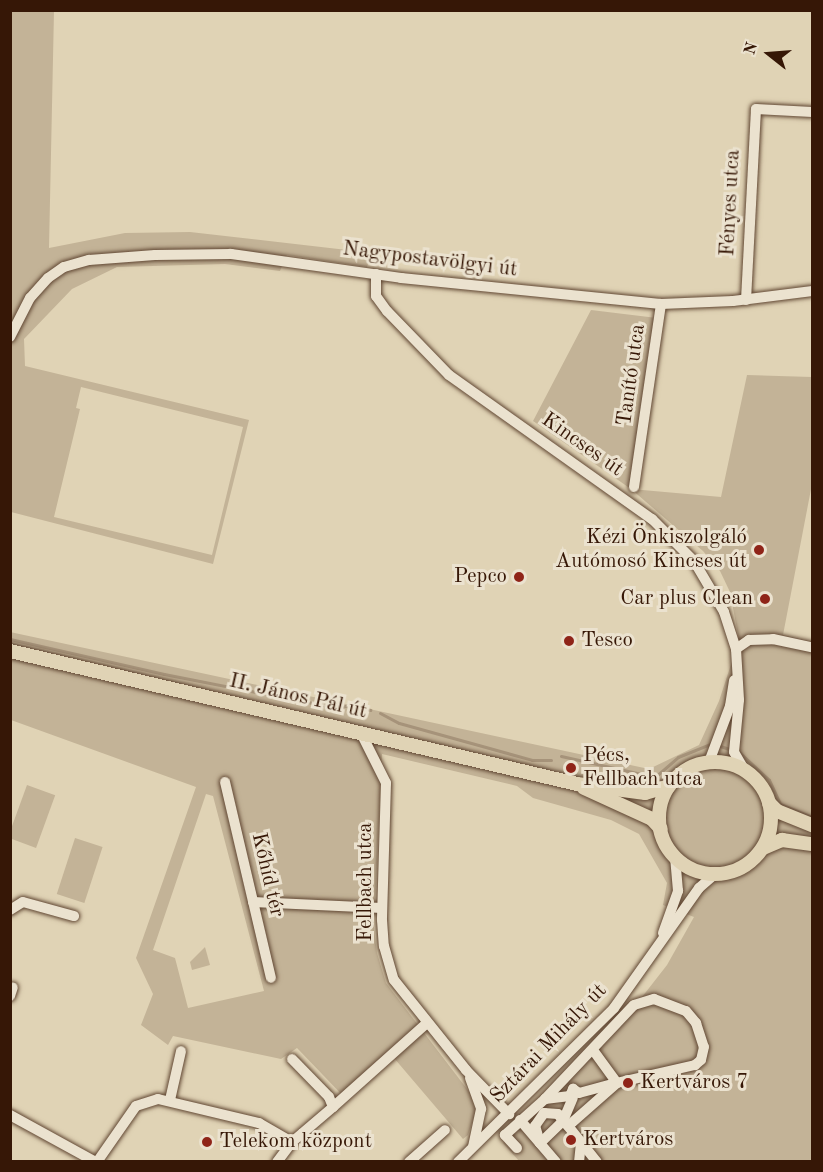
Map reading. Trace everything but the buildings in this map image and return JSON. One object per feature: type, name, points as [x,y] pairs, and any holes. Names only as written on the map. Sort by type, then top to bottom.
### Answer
[{"type":"main road","name":"II. János Pál út","points":[[10,651],[577,784]]},
{"type":"main road","points":[[661,829],[660,810],[669,786],[686,770],[709,762],[727,763],[744,769],[757,780],[769,803],[777,811],[813,825]]},
{"type":"main road","points":[[577,784],[645,793],[669,786]]},
{"type":"main road","points":[[577,784],[652,819],[661,829],[675,856],[690,867],[715,873],[741,867],[763,848],[782,840],[813,844]]},
{"type":"main road","points":[[763,848],[771,826],[769,803]]},
{"type":"street","name":"Fényes utca","points":[[746,300],[756,109],[813,112]]},
{"type":"street","name":"Nagypostavölgyi út","points":[[10,337],[22,311],[48,278],[64,267],[89,260],[165,255],[231,254],[376,274],[661,304],[746,300],[813,291]]},
{"type":"street","name":"Kincses út","points":[[376,274],[376,296],[387,311],[449,375],[673,537],[708,580],[736,649],[736,671]]},
{"type":"street","name":"Tanító utca","points":[[634,487],[661,304]]},
{"type":"street","points":[[736,649],[749,640],[773,639],[813,647]]},
{"type":"street","points":[[709,762],[730,706],[736,671]]},
{"type":"street","points":[[736,671],[739,700],[734,752],[744,769]]},
{"type":"street","name":"Fellbach utca","points":[[361,733],[386,783],[382,908],[384,946],[394,980],[466,1070],[509,1114]]},
{"type":"street","name":"Kőhíd tér","points":[[225,782],[271,978]]},
{"type":"street","name":"Sztárai Mihály út","points":[[659,945],[678,891],[675,856]]},
{"type":"street","name":"Sztárai Mihály út","points":[[458,1161],[509,1114],[614,1008],[699,888],[715,873]]},
{"type":"street","points":[[253,902],[382,908]]},
{"type":"street","points":[[10,910],[23,903],[74,916]]},
{"type":"street","points":[[540,1143],[535,1126],[537,1111],[545,1099],[630,1008],[643,1001],[670,1003],[693,1018],[704,1047],[701,1060],[695,1065],[545,1099]]},
{"type":"street","points":[[271,1160],[427,1023]]},
{"type":"street","points":[[593,1050],[617,1083]]},
{"type":"street","points":[[170,1100],[181,1051]]},
{"type":"street","points":[[292,1059],[329,1097],[333,1107]]},
{"type":"street","points":[[566,1124],[578,1065]]},
{"type":"street","points":[[466,1070],[481,1109],[471,1150]]},
{"type":"street","points":[[561,1083],[573,1094]]},
{"type":"street","points":[[540,1143],[554,1130],[577,1119],[617,1083]]},
{"type":"street","points":[[10,1115],[94,1161],[136,1106],[146,1100],[170,1100],[259,1123],[292,1142]]},
{"type":"street","points":[[537,1111],[554,1130]]},
{"type":"street","points":[[517,1148],[505,1134],[520,1120],[537,1111],[553,1113],[566,1124],[597,1161]]},
{"type":"street","points":[[577,1119],[575,1131],[583,1146],[579,1161]]},
{"type":"street","points":[[520,1120],[556,1161]]},
{"type":"street","points":[[409,1161],[445,1130]]},
{"type":"shaded area","points":[[11,11],[54,11],[49,248],[125,233],[190,232],[373,253],[367,267],[287,255],[280,271],[225,264],[117,267],[72,289],[24,339],[25,366],[249,420],[213,564],[11,512]],"holes":[[[81,387],[243,427],[212,555],[54,517],[80,409],[76,408]]]},
{"type":"shaded area","points":[[591,310],[657,318],[631,489],[533,421]]},
{"type":"shaded area","points":[[747,375],[812,377],[812,484],[783,635],[812,642],[812,1161],[519,1161],[503,1143],[614,1033],[667,965],[694,917],[663,905],[667,883],[639,834],[611,820],[533,798],[517,786],[382,754],[374,928],[377,953],[386,983],[470,1093],[476,1111],[468,1135],[463,1139],[394,1058],[347,1100],[297,1048],[281,1059],[173,1036],[168,1045],[141,1025],[153,994],[136,958],[196,787],[11,720],[10,632],[649,769],[699,745],[719,701],[739,640],[730,592],[720,571],[703,551],[631,489],[721,497]],"holes":[[[206,794],[213,796],[264,991],[188,1008],[175,958],[153,950]]]},
{"type":"shaded area","points":[[27,785],[55,795],[36,848],[10,838],[10,832]]},
{"type":"shaded area","points":[[75,838],[103,847],[84,903],[57,894]]},
{"type":"shaded area","points":[[205,947],[210,965],[192,970],[190,962]]},
{"type":"waterway","points":[[10,639],[164,674],[338,708],[349,705],[370,710]]},
{"type":"waterway","points":[[380,713],[399,723],[532,760],[551,760]]},
{"type":"waterway","points":[[561,756],[655,777],[678,757],[710,744]]},
{"type":"waterway","points":[[720,746],[729,749]]},
{"type":"waterway","points":[[739,752],[769,780],[780,804],[812,817]]},
{"type":"place","name":"Kézi Önkiszolgáló Autómosó Kincses út","points":[[759,550]]},
{"type":"place","name":"Pepco","points":[[519,577]]},
{"type":"place","name":"Car plus Clean","points":[[765,599]]},
{"type":"place","name":"Tesco","points":[[569,641]]},
{"type":"place","name":"Pécs, Fellbach utca","points":[[571,768]]},
{"type":"place","name":"Kertváros 7","points":[[628,1083]]},
{"type":"place","name":"Kertváros","points":[[571,1140]]},
{"type":"place","name":"Telekom központ","points":[[207,1142]]}]
